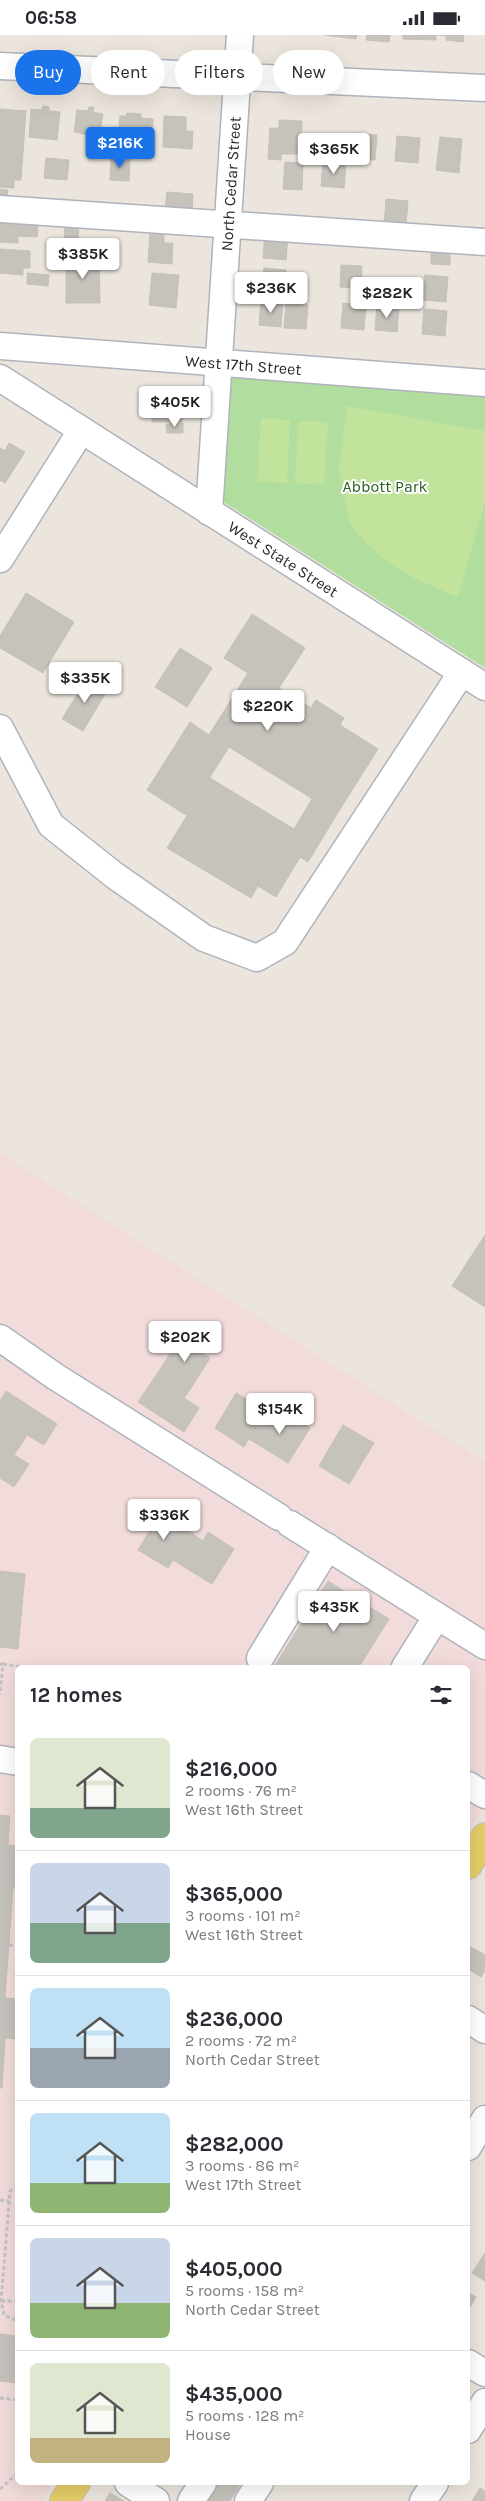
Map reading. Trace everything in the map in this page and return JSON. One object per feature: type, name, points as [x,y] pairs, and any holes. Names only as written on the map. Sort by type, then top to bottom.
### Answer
[{"type":"main road","points":[[470,1862],[485,1837]]},
{"type":"main road","points":[[64,2501],[75,2485]]},
{"type":"street","name":"North Cedar Street","points":[[239,50],[240,35]]},
{"type":"street","points":[[0,66],[175,74]]},
{"type":"street","points":[[263,78],[485,88]]},
{"type":"street","name":"North Cedar Street","points":[[209,512],[236,95]]},
{"type":"street","points":[[0,209],[485,241]]},
{"type":"street","name":"West 17th Street","points":[[0,346],[485,383]]},
{"type":"street","name":"West State Street","points":[[0,378],[485,687]]},
{"type":"street","points":[[0,559],[81,431]]},
{"type":"street","points":[[0,728],[51,825],[114,875],[204,938],[256,958],[285,942],[462,672]]},
{"type":"street","points":[[0,1338],[56,1377],[485,1645]]},
{"type":"street","points":[[260,1658],[328,1547]]},
{"type":"street","points":[[405,1665],[437,1616]]},
{"type":"street","points":[[0,1759],[15,1762]]},
{"type":"street","points":[[470,1786],[485,1795]]},
{"type":"street","points":[[470,2020],[485,2030]]},
{"type":"street","points":[[470,2144],[485,2119]]},
{"type":"street","points":[[470,2364],[485,2373]]},
{"type":"street","points":[[470,2427],[485,2402]]},
{"type":"street","points":[[131,2485],[156,2501]]},
{"type":"street","points":[[191,2501],[202,2485]]},
{"type":"street","points":[[248,2501],[259,2485]]},
{"type":"street","points":[[423,2501],[434,2485]]},
{"type":"path","points":[[0,1694],[2,1664],[15,1666]]},
{"type":"path","points":[[9,1945],[15,1946]]},
{"type":"path","points":[[15,2188],[10,2191],[0,2301],[4,2315],[15,2320]]},
{"type":"path","points":[[0,2200],[10,2201]]},
{"type":"path","points":[[0,2301],[15,2301]]},
{"type":"path","points":[[0,2398],[15,2400]]},
{"type":"path","points":[[0,2489],[15,2476]]},
{"type":"shaded area","points":[[0,1153],[485,1462],[485,1806],[470,1831],[470,1665],[15,1665],[15,2485],[52,2485],[42,2501],[0,2501]]},
{"type":"green space","name":"Abbott Park","points":[[230,376],[485,392],[485,668],[222,501]]},
{"type":"green space","points":[[347,406],[485,431],[485,502],[458,597],[420,581],[389,563],[369,546],[350,525],[339,471]]},
{"type":"green space","points":[[261,418],[290,420],[287,483],[257,481]]},
{"type":"green space","points":[[298,421],[328,422],[324,485],[295,483]]},
{"type":"building","points":[[324,35],[357,35],[356,39]]},
{"type":"building","points":[[367,35],[390,35],[389,42],[366,40]]},
{"type":"building","points":[[403,35],[436,35],[436,40],[403,39]]},
{"type":"building","points":[[438,35],[464,35],[463,42],[446,40],[446,36]]},
{"type":"building","points":[[43,106],[49,107],[49,111],[60,112],[57,140],[29,137],[31,109],[42,110]]},
{"type":"building","points":[[89,107],[94,107],[93,112],[103,114],[100,134],[111,135],[108,155],[92,153],[94,140],[89,139],[90,135],[74,132],[77,110],[88,111]]},
{"type":"building","points":[[0,109],[26,111],[21,180],[14,180],[14,188],[0,187]]},
{"type":"building","points":[[127,113],[141,114],[141,118],[153,119],[152,143],[118,141],[120,116],[126,116]]},
{"type":"building","points":[[164,116],[186,117],[186,131],[193,131],[192,149],[163,147]]},
{"type":"building","points":[[279,120],[302,121],[301,154],[281,154],[281,160],[268,159],[270,128],[279,128]]},
{"type":"building","points":[[354,133],[377,135],[375,160],[352,158]]},
{"type":"building","points":[[397,136],[420,138],[418,163],[395,161]]},
{"type":"building","points":[[440,137],[462,139],[459,173],[436,170]]},
{"type":"building","points":[[111,157],[130,158],[129,181],[110,180]]},
{"type":"building","points":[[46,158],[69,160],[67,180],[44,178]]},
{"type":"building","points":[[323,161],[346,163],[344,188],[321,186]]},
{"type":"building","points":[[285,162],[303,163],[302,190],[283,189]]},
{"type":"building","points":[[0,189],[8,190],[6,200],[0,199]]},
{"type":"building","points":[[167,192],[193,194],[192,212],[165,210]]},
{"type":"building","points":[[386,199],[408,201],[406,225],[384,224]]},
{"type":"building","points":[[1,212],[39,215],[37,237],[18,236],[18,243],[0,242]]},
{"type":"building","points":[[65,217],[79,218],[78,249],[64,248]]},
{"type":"building","points":[[150,232],[164,233],[164,243],[173,243],[172,264],[148,262]]},
{"type":"building","points":[[265,233],[288,235],[286,260],[263,258]]},
{"type":"building","points":[[431,248],[450,248],[450,265],[431,264]]},
{"type":"building","points":[[0,249],[30,251],[30,268],[23,268],[23,275],[0,273]]},
{"type":"building","points":[[66,257],[99,257],[100,303],[66,303]]},
{"type":"building","points":[[341,265],[362,266],[361,288],[340,287]]},
{"type":"building","points":[[264,268],[286,270],[284,295],[261,293]]},
{"type":"building","points":[[27,273],[49,275],[48,286],[27,284]]},
{"type":"building","points":[[152,273],[179,275],[176,308],[149,305]]},
{"type":"building","points":[[425,275],[448,277],[446,302],[423,300]]},
{"type":"building","points":[[261,300],[283,302],[281,327],[259,325]]},
{"type":"building","points":[[286,303],[308,305],[306,329],[284,328]]},
{"type":"building","points":[[343,303],[366,305],[364,330],[341,328]]},
{"type":"building","points":[[377,305],[399,307],[397,332],[375,330]]},
{"type":"building","points":[[424,309],[447,311],[445,336],[422,334]]},
{"type":"building","points":[[152,397],[172,397],[173,406],[181,406],[182,422],[152,422]]},
{"type":"building","points":[[183,423],[183,433],[167,433],[166,424]]},
{"type":"building","points":[[9,443],[25,452],[5,483],[0,480],[0,448],[5,451]]},
{"type":"building","points":[[26,593],[74,622],[43,673],[0,648],[0,636]]},
{"type":"building","points":[[252,614],[305,648],[279,688],[311,708],[316,700],[344,718],[340,725],[378,749],[337,814],[229,747],[186,815],[147,790],[190,722],[209,735],[248,673],[224,658]]},
{"type":"building","points":[[180,648],[212,668],[187,707],[155,687]]},
{"type":"building","points":[[88,677],[108,689],[83,731],[62,719]]},
{"type":"building","points":[[210,778],[294,829],[312,799],[337,814],[308,862],[300,857],[276,897],[258,886],[251,898],[167,848]]},
{"type":"building","points":[[485,1235],[485,1307],[452,1286]]},
{"type":"building","points":[[179,1339],[210,1358],[191,1388],[161,1368]]},
{"type":"building","points":[[161,1368],[191,1388],[184,1398],[199,1408],[184,1432],[138,1402]]},
{"type":"building","points":[[6,1391],[57,1424],[44,1445],[27,1435],[20,1446],[0,1433],[0,1401]]},
{"type":"building","points":[[236,1393],[266,1411],[244,1447],[215,1428]]},
{"type":"building","points":[[266,1411],[279,1420],[284,1411],[310,1428],[288,1463],[249,1439]]},
{"type":"building","points":[[343,1425],[374,1443],[349,1484],[319,1466]]},
{"type":"building","points":[[0,1433],[20,1446],[14,1455],[29,1464],[14,1487],[0,1478]]},
{"type":"building","points":[[160,1514],[190,1532],[168,1568],[138,1550]]},
{"type":"building","points":[[190,1532],[203,1541],[208,1532],[234,1549],[212,1584],[173,1560]]},
{"type":"building","points":[[0,1571],[25,1574],[18,1649],[0,1647]]},
{"type":"building","points":[[328,1581],[389,1619],[360,1665],[275,1665]]},
{"type":"building","points":[[0,1815],[10,1816],[8,1845],[15,1846],[15,1888],[13,1888],[5,1998],[15,1999],[15,2039],[5,2038],[2,2088],[0,2088]]},
{"type":"building","points":[[470,1947],[485,1955],[485,1970],[481,1977],[470,1970]]},
{"type":"building","points":[[485,2253],[485,2281],[472,2273]]},
{"type":"building","points":[[470,2293],[476,2297],[470,2308]]},
{"type":"building","points":[[0,2334],[15,2336],[15,2383],[0,2381]]},
{"type":"building","points":[[208,2485],[240,2485],[230,2501],[198,2501]]},
{"type":"building","points":[[480,2488],[485,2491],[485,2501],[472,2501]]},
{"type":"building","points":[[110,2493],[124,2501],[105,2501]]}]
